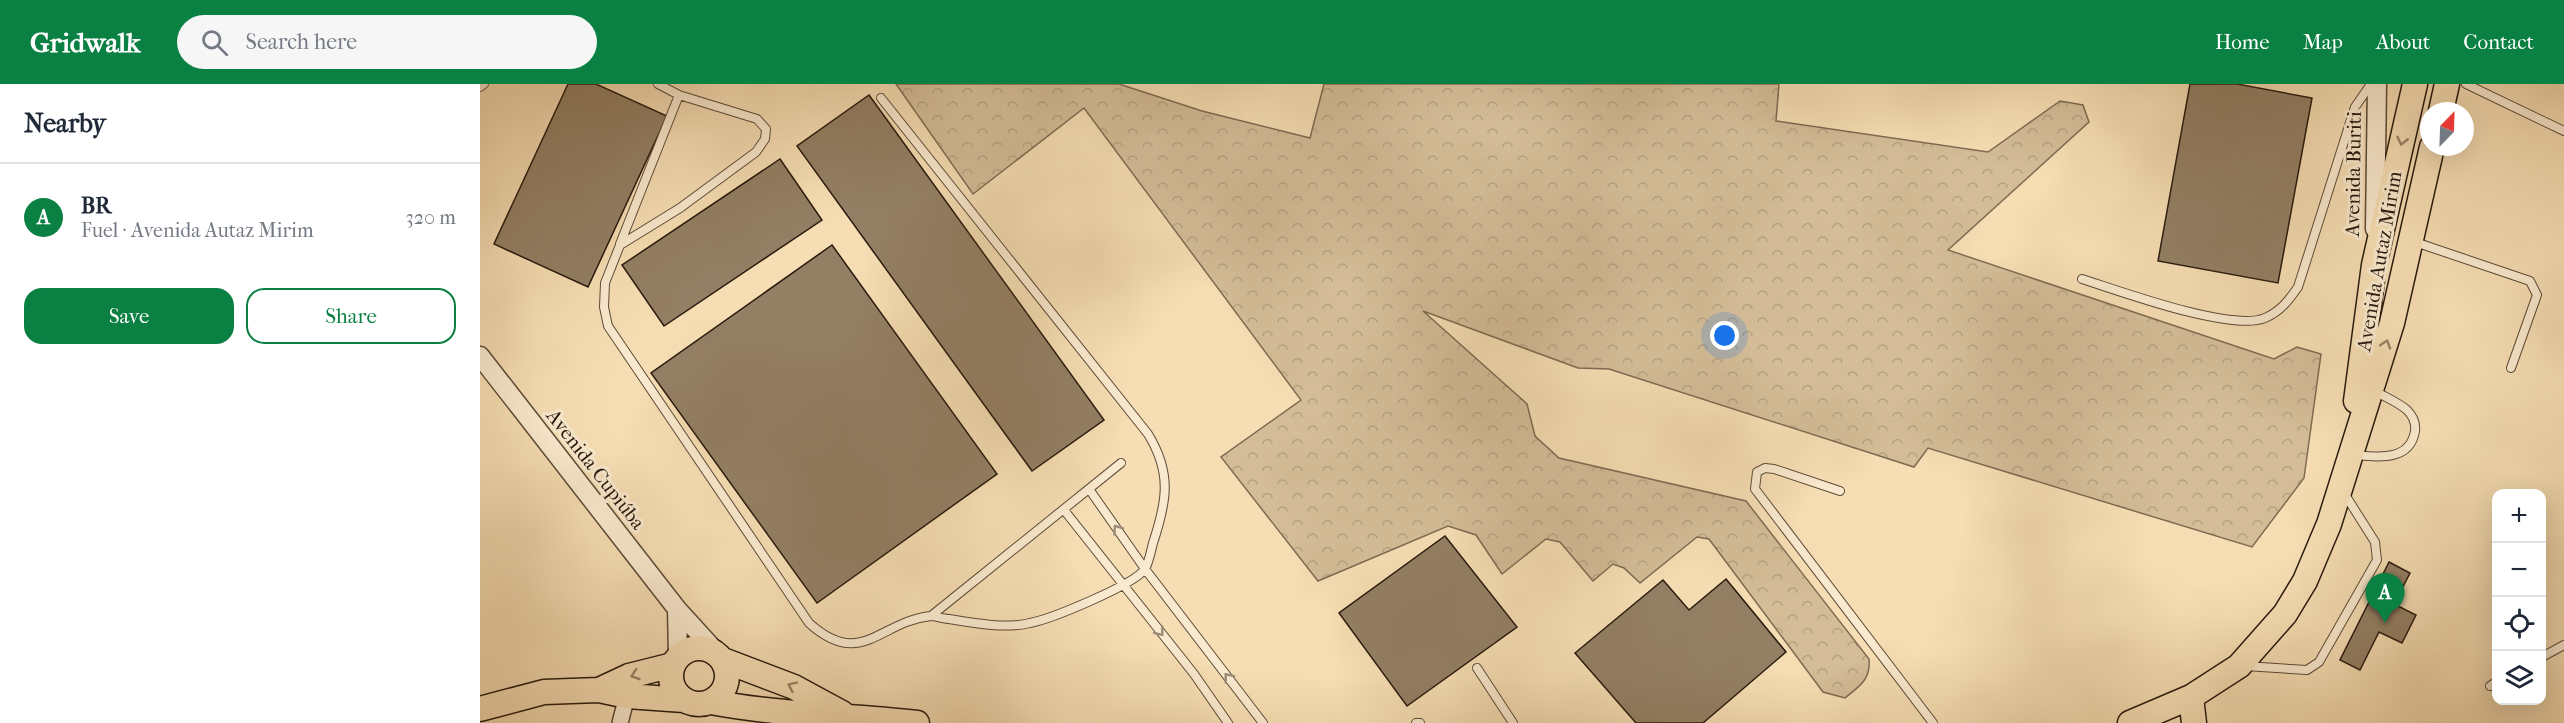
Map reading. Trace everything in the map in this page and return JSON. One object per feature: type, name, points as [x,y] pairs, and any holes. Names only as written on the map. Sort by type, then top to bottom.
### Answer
[{"type":"main road","name":"Avenida Autaz Mirim","points":[[2352,447],[2374,265],[2415,84]]},
{"type":"main road","points":[[2443,102],[2447,84]]},
{"type":"main road","name":"Avenida Autaz Mirim","points":[[2130,723],[2191,697],[2239,666],[2285,614],[2305,581],[2329,524],[2392,323],[2430,156]]},
{"type":"main road","points":[[598,690],[629,676],[675,661],[686,650],[697,647],[794,687],[844,714]]},
{"type":"main road","points":[[711,702],[721,694],[727,684],[728,672],[721,657]]},
{"type":"main road","points":[[675,661],[670,678],[675,690],[684,700]]},
{"type":"main road","points":[[480,709],[544,692],[598,690],[627,696],[684,700],[702,704],[711,702],[767,711],[844,714],[917,723]]},
{"type":"main road","points":[[2191,697],[2194,723]]},
{"type":"street","name":"Avenida Buriti","points":[[2374,265],[2377,84]]},
{"type":"street","name":"Avenida Cupiúba","points":[[480,356],[677,609],[721,657]]},
{"type":"street","points":[[675,661],[677,609]]},
{"type":"street","points":[[620,723],[627,696]]},
{"type":"lane","points":[[480,87],[484,84]]},
{"type":"lane","points":[[620,244],[681,208],[756,152],[765,139],[766,129],[757,118],[679,95],[658,84]]},
{"type":"lane","points":[[2082,279],[2221,319],[2264,319],[2285,306],[2298,287],[2355,107],[2371,84]]},
{"type":"lane","points":[[2466,84],[2564,131]]},
{"type":"lane","points":[[679,95],[605,283],[604,307],[608,326],[809,623],[822,635],[845,644],[860,642],[931,616],[1120,463]]},
{"type":"lane","points":[[881,98],[1148,435],[1158,450],[1166,475],[1161,519],[1145,569],[1124,586],[1031,623],[996,623],[931,616]]},
{"type":"lane","points":[[2410,240],[2530,281],[2536,295],[2511,368]]},
{"type":"lane","points":[[2352,447],[2386,458],[2402,452],[2414,436],[2415,427],[2412,416],[2406,409],[2371,388]]},
{"type":"lane","points":[[1840,491],[1774,469],[1765,468],[1757,472],[1754,479],[1755,489],[1933,723]]},
{"type":"lane","points":[[2239,666],[2307,670],[2319,662],[2377,560],[2375,542],[2340,486]]},
{"type":"lane","points":[[1089,489],[1145,569],[1263,723]]},
{"type":"lane","points":[[1064,510],[1194,674],[1228,723]]},
{"type":"lane","points":[[2546,654],[2564,645]]},
{"type":"lane","points":[[1477,668],[1513,723]]},
{"type":"green space","points":[[896,84],[1119,84],[1202,111],[1310,138],[1324,84],[1779,84],[1776,121],[1988,152],[2060,101],[2083,105],[2089,122],[1948,250],[2274,359],[2297,347],[2321,354],[2304,478],[2252,547],[1928,448],[1914,467],[1609,369],[1578,368],[1423,311],[1527,404],[1535,436],[1559,458],[1746,501],[1869,659],[1868,672],[1860,686],[1845,698],[1823,692],[1709,539],[1697,537],[1640,583],[1624,568],[1613,564],[1593,581],[1560,542],[1546,539],[1502,574],[1476,535],[1448,526],[1318,581],[1221,457],[1301,400],[1084,108],[973,194]]},
{"type":"building","points":[[568,84],[596,84],[667,116],[588,287],[494,244]]},
{"type":"building","points":[[2190,84],[2237,84],[2312,98],[2278,283],[2158,261]]},
{"type":"building","points":[[869,95],[1104,420],[1032,471],[797,146]]},
{"type":"building","points":[[780,159],[822,220],[664,326],[622,265]]},
{"type":"building","points":[[832,245],[997,474],[817,603],[651,373]]},
{"type":"building","points":[[1445,536],[1517,627],[1407,706],[1339,613]]},
{"type":"building","points":[[2389,562],[2410,573],[2394,604],[2416,615],[2402,643],[2379,632],[2360,670],[2340,660]]},
{"type":"building","points":[[1726,579],[1786,652],[1703,723],[1636,723],[1575,653],[1663,580],[1689,610]]},
{"type":"place","name":"BR","points":[[2385,623]]}]
